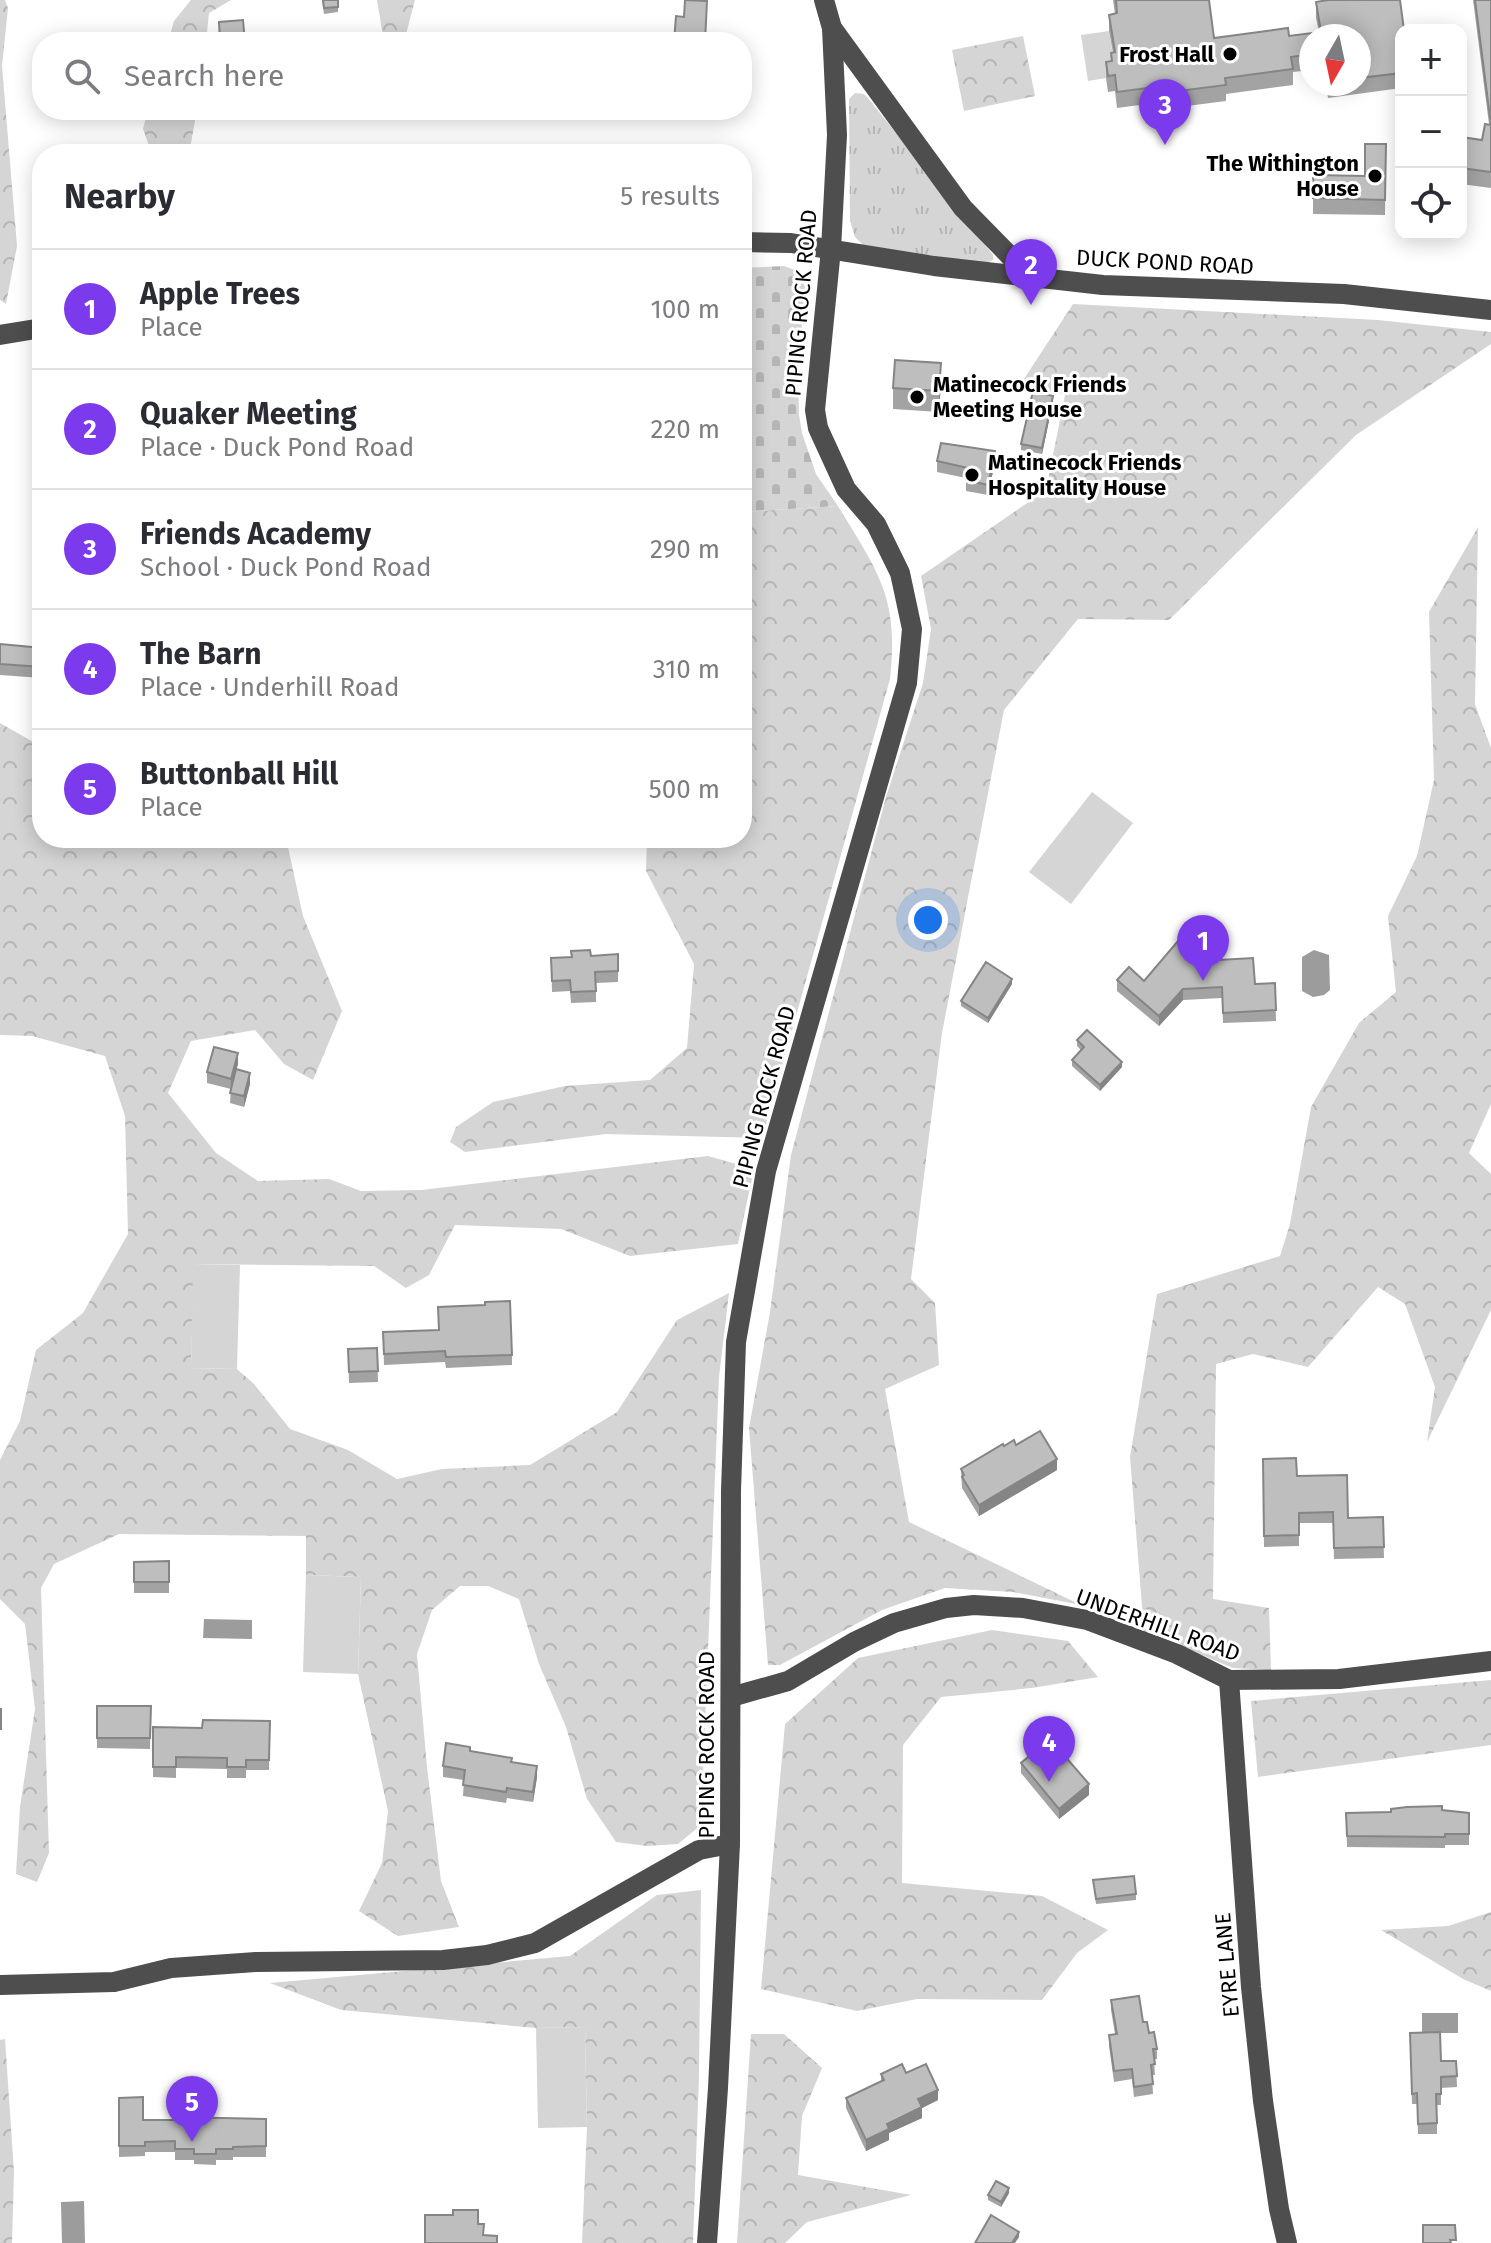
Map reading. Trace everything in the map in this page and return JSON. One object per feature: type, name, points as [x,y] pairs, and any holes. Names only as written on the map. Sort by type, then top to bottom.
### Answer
[{"type":"street","name":"PIPING ROCK ROAD","points":[[707,2243],[730,1844],[731,1491],[736,1342],[766,1171],[907,683],[912,629],[900,573],[876,524],[846,489],[818,428],[816,384],[831,249],[837,135],[832,28],[824,0]]},
{"type":"street","points":[[832,28],[963,208],[1010,256],[1052,280]]},
{"type":"street","name":"DUCK POND ROAD","points":[[752,242],[791,243],[934,266],[1103,285],[1344,294],[1491,310]]},
{"type":"street","points":[[0,335],[32,330]]},
{"type":"street","name":"UNDERHILL ROAD","points":[[731,1697],[788,1681],[854,1642],[894,1623],[946,1608],[974,1605],[1023,1608],[1087,1620],[1177,1654],[1229,1680],[1339,1679],[1491,1661]]},
{"type":"street","name":"EYRE LANE","points":[[1229,1680],[1251,1987],[1263,2101],[1287,2243]]},
{"type":"street","points":[[0,1985],[114,1982],[171,1968],[256,1962],[443,1960],[487,1955],[535,1943],[699,1850],[730,1844]]},
{"type":"green space","points":[[0,0],[5,0],[8,8],[2,66],[17,246],[6,304],[0,300]]},
{"type":"green space","points":[[191,0],[231,0],[209,13],[207,32],[171,32],[174,21]]},
{"type":"green space","points":[[377,0],[415,0],[407,32],[382,32]]},
{"type":"green space","points":[[1109,31],[1115,68],[1112,77],[1088,81],[1081,35]]},
{"type":"green space","points":[[1023,36],[1035,96],[964,111],[952,50]]},
{"type":"green space","points":[[855,93],[868,98],[993,255],[993,260],[984,264],[863,245],[855,237],[850,221],[849,99]]},
{"type":"green space","points":[[145,120],[195,120],[191,144],[148,144],[143,129]]},
{"type":"green space","points":[[784,266],[797,271],[805,286],[798,371],[799,415],[816,474],[838,506],[752,511],[752,268]]},
{"type":"green space","points":[[1073,304],[1378,320],[1491,332],[1491,344],[1356,435],[1169,620],[1078,619],[1004,710],[942,1033],[911,1279],[935,1303],[939,1365],[885,1389],[909,1522],[1081,1605],[1013,1592],[945,1588],[882,1610],[780,1665],[768,1665],[749,1428],[770,1312],[791,1155],[886,797],[923,683],[931,629],[921,576],[1046,490],[1065,395],[1020,385]]},
{"type":"green space","points":[[838,506],[883,587],[892,651],[890,679],[762,1138],[606,1134],[465,1152],[450,1142],[456,1127],[493,1102],[565,1086],[650,1080],[687,1048],[694,964],[646,871],[647,848],[752,848],[752,511]]},
{"type":"green space","points":[[1478,527],[1475,704],[1491,748],[1491,1104],[1469,1153],[1491,1174],[1491,1310],[1427,1442],[1435,1387],[1405,1304],[1378,1287],[1308,1367],[1253,1354],[1216,1364],[1213,1599],[1269,1608],[1271,1670],[1233,1668],[1144,1631],[1130,1457],[1157,1294],[1280,1256],[1290,1224],[1311,1107],[1359,1023],[1396,992],[1388,916],[1417,856],[1434,780],[1429,612]]},
{"type":"green space","points":[[0,723],[32,741],[32,848],[288,848],[303,916],[342,1011],[313,1080],[284,1064],[255,1030],[191,1041],[168,1093],[216,1153],[258,1181],[329,1179],[361,1191],[421,1190],[708,1156],[754,1169],[738,1244],[630,1256],[561,1229],[455,1225],[429,1275],[406,1288],[374,1266],[194,1264],[191,1368],[237,1369],[254,1384],[290,1429],[348,1450],[397,1479],[442,1469],[530,1465],[617,1412],[677,1320],[729,1293],[719,1377],[701,1825],[678,1844],[647,1846],[616,1842],[587,1799],[566,1727],[539,1664],[519,1599],[488,1586],[460,1586],[432,1610],[417,1654],[441,1881],[459,1927],[398,1936],[359,1911],[382,1863],[388,1811],[358,1674],[361,1577],[306,1575],[306,1536],[119,1534],[54,1564],[41,1588],[49,1853],[37,1882],[16,1874],[20,1807],[35,1709],[25,1624],[0,1599],[0,1460],[20,1421],[36,1350],[83,1313],[128,1234],[125,1116],[105,1056],[32,1036],[0,1035]]},
{"type":"green space","points":[[1092,792],[1133,823],[1071,904],[1029,872]]},
{"type":"green space","points":[[193,1264],[240,1265],[237,1369],[191,1368]]},
{"type":"green space","points":[[306,1575],[361,1577],[358,1674],[303,1672]]},
{"type":"green space","points":[[992,1630],[1068,1641],[1098,1677],[1032,1688],[941,1697],[903,1745],[902,1883],[1042,1896],[1108,1930],[1077,1953],[1042,2000],[917,1999],[857,2011],[761,1989],[785,1724],[858,1658]]},
{"type":"green space","points":[[1491,1680],[1491,1745],[1258,1777],[1251,1701]]},
{"type":"green space","points":[[701,1890],[693,2243],[582,2243],[587,2127],[585,2027],[536,2028],[341,2010],[270,1983],[570,1956],[657,1895]]},
{"type":"green space","points":[[1491,1912],[1491,1991],[1463,1979],[1381,1930],[1448,1926]]},
{"type":"green space","points":[[585,2027],[587,2127],[538,2128],[536,2028]]},
{"type":"green space","points":[[751,2034],[784,2034],[822,2068],[802,2116],[798,2175],[911,2195],[807,2222],[785,2243],[737,2243]]},
{"type":"green space","points":[[5,2039],[14,2172],[12,2243],[0,2243],[0,2040]]},
{"type":"shaded area","points":[[1314,950],[1329,955],[1330,990],[1313,997],[1302,991],[1302,957]]},
{"type":"shaded area","points":[[204,1619],[252,1620],[252,1639],[203,1638]]},
{"type":"shaded area","points":[[1422,2013],[1458,2013],[1458,2033],[1422,2033]]},
{"type":"shaded area","points":[[84,2201],[85,2243],[62,2243],[61,2202]]},
{"type":"building","points":[[323,0],[338,0],[338,7],[324,8]]},
{"type":"building","points":[[685,0],[707,1],[705,32],[675,32],[676,16],[684,17]]},
{"type":"building","points":[[1116,0],[1209,0],[1214,38],[1288,28],[1289,36],[1299,35],[1299,56],[1291,57],[1293,69],[1225,78],[1226,85],[1171,92],[1170,85],[1117,92],[1115,75],[1108,76],[1106,62],[1112,61],[1111,53],[1115,52],[1109,15],[1117,13]]},
{"type":"building","points":[[1400,0],[1403,24],[1395,24],[1395,74],[1371,77],[1371,24],[1320,24],[1316,2]]},
{"type":"building","points":[[1475,0],[1491,0],[1491,125]]},
{"type":"building","points":[[243,20],[244,32],[220,32],[219,22]]},
{"type":"building","points":[[1485,124],[1491,125],[1491,172],[1467,169],[1467,138],[1482,140]]},
{"type":"building","points":[[1365,144],[1386,144],[1385,200],[1313,198],[1313,175],[1365,176]]},
{"type":"building","points":[[895,360],[941,363],[939,391],[893,388]]},
{"type":"building","points":[[1033,391],[1053,396],[1042,448],[1021,444]]},
{"type":"building","points":[[941,443],[995,451],[988,485],[966,480],[968,468],[937,461]]},
{"type":"building","points":[[0,644],[32,647],[32,666],[0,664]]},
{"type":"building","points":[[1178,941],[1200,961],[1253,958],[1255,984],[1275,983],[1276,1010],[1223,1013],[1222,987],[1183,989],[1159,1016],[1117,980],[1129,967],[1144,981]]},
{"type":"building","points":[[590,950],[591,956],[618,954],[618,971],[595,972],[596,991],[571,992],[570,980],[552,981],[551,958],[572,957],[571,951]]},
{"type":"building","points":[[986,962],[1012,979],[988,1018],[961,1001]]},
{"type":"building","points":[[1087,1030],[1122,1062],[1100,1085],[1072,1060],[1084,1047],[1077,1040]]},
{"type":"building","points":[[214,1047],[238,1053],[231,1079],[207,1072]]},
{"type":"building","points":[[236,1069],[250,1073],[244,1096],[230,1093]]},
{"type":"building","points":[[510,1301],[512,1355],[446,1357],[445,1351],[384,1354],[383,1332],[439,1330],[438,1307]]},
{"type":"building","points":[[377,1348],[378,1371],[349,1372],[348,1349]]},
{"type":"building","points":[[1040,1431],[1057,1459],[979,1505],[962,1477],[961,1469],[1003,1444],[1014,1440],[1016,1445]]},
{"type":"building","points":[[1296,1458],[1297,1476],[1347,1475],[1348,1518],[1383,1517],[1384,1547],[1334,1548],[1333,1512],[1299,1513],[1299,1535],[1264,1536],[1263,1459]]},
{"type":"building","points":[[169,1561],[169,1582],[134,1582],[134,1562]]},
{"type":"building","points":[[97,1706],[151,1706],[150,1738],[97,1738]]},
{"type":"building","points":[[203,1720],[270,1721],[269,1760],[246,1760],[246,1767],[227,1767],[227,1758],[176,1757],[176,1767],[153,1767],[153,1727],[202,1728]]},
{"type":"building","points":[[1050,1739],[1089,1784],[1059,1809],[1021,1763]]},
{"type":"building","points":[[446,1743],[470,1747],[470,1751],[512,1758],[511,1762],[537,1766],[533,1792],[507,1788],[506,1792],[463,1785],[465,1770],[443,1766]]},
{"type":"building","points":[[1442,1806],[1442,1810],[1469,1813],[1469,1834],[1445,1834],[1445,1837],[1347,1836],[1346,1813]]},
{"type":"building","points":[[1134,1876],[1136,1894],[1096,1899],[1093,1880]]},
{"type":"building","points":[[1139,1996],[1143,2022],[1147,2022],[1149,2033],[1154,2032],[1157,2049],[1153,2049],[1155,2064],[1151,2065],[1153,2084],[1134,2087],[1132,2069],[1114,2071],[1109,2035],[1117,2034],[1111,2000]]},
{"type":"building","points":[[1440,2032],[1441,2061],[1456,2061],[1457,2076],[1441,2077],[1441,2094],[1436,2094],[1437,2123],[1418,2124],[1417,2093],[1412,2094],[1410,2033]]},
{"type":"building","points":[[902,2064],[906,2073],[926,2064],[938,2090],[918,2099],[922,2107],[887,2124],[889,2129],[866,2140],[846,2098],[884,2080],[881,2074]]},
{"type":"building","points":[[143,2097],[143,2120],[176,2120],[176,2117],[266,2119],[266,2146],[233,2147],[216,2149],[216,2154],[194,2154],[194,2149],[175,2149],[175,2141],[119,2146],[119,2098]]},
{"type":"building","points":[[996,2181],[1009,2188],[1001,2202],[988,2195]]},
{"type":"building","points":[[453,2210],[478,2210],[478,2224],[484,2224],[483,2235],[497,2236],[497,2243],[425,2243],[425,2215],[453,2215]]},
{"type":"building","points":[[991,2215],[1019,2232],[1012,2243],[975,2243]]},
{"type":"building","points":[[1423,2225],[1455,2225],[1456,2240],[1450,2240],[1451,2243],[1423,2243]]},
{"type":"place","name":"Frost Hall","points":[[1230,54]]},
{"type":"place","name":"Friends Academy","points":[[1165,145]]},
{"type":"place","name":"The Withington House","points":[[1375,176]]},
{"type":"place","name":"Quaker Meeting","points":[[1031,305]]},
{"type":"place","name":"Matinecock Friends Meeting House","points":[[917,397]]},
{"type":"place","name":"Matinecock Friends Hospitality House","points":[[972,475]]},
{"type":"place","name":"Apple Trees","points":[[1203,981]]},
{"type":"place","name":"The Barn","points":[[1049,1782]]},
{"type":"place","name":"Buttonball Hill","points":[[192,2142]]}]
